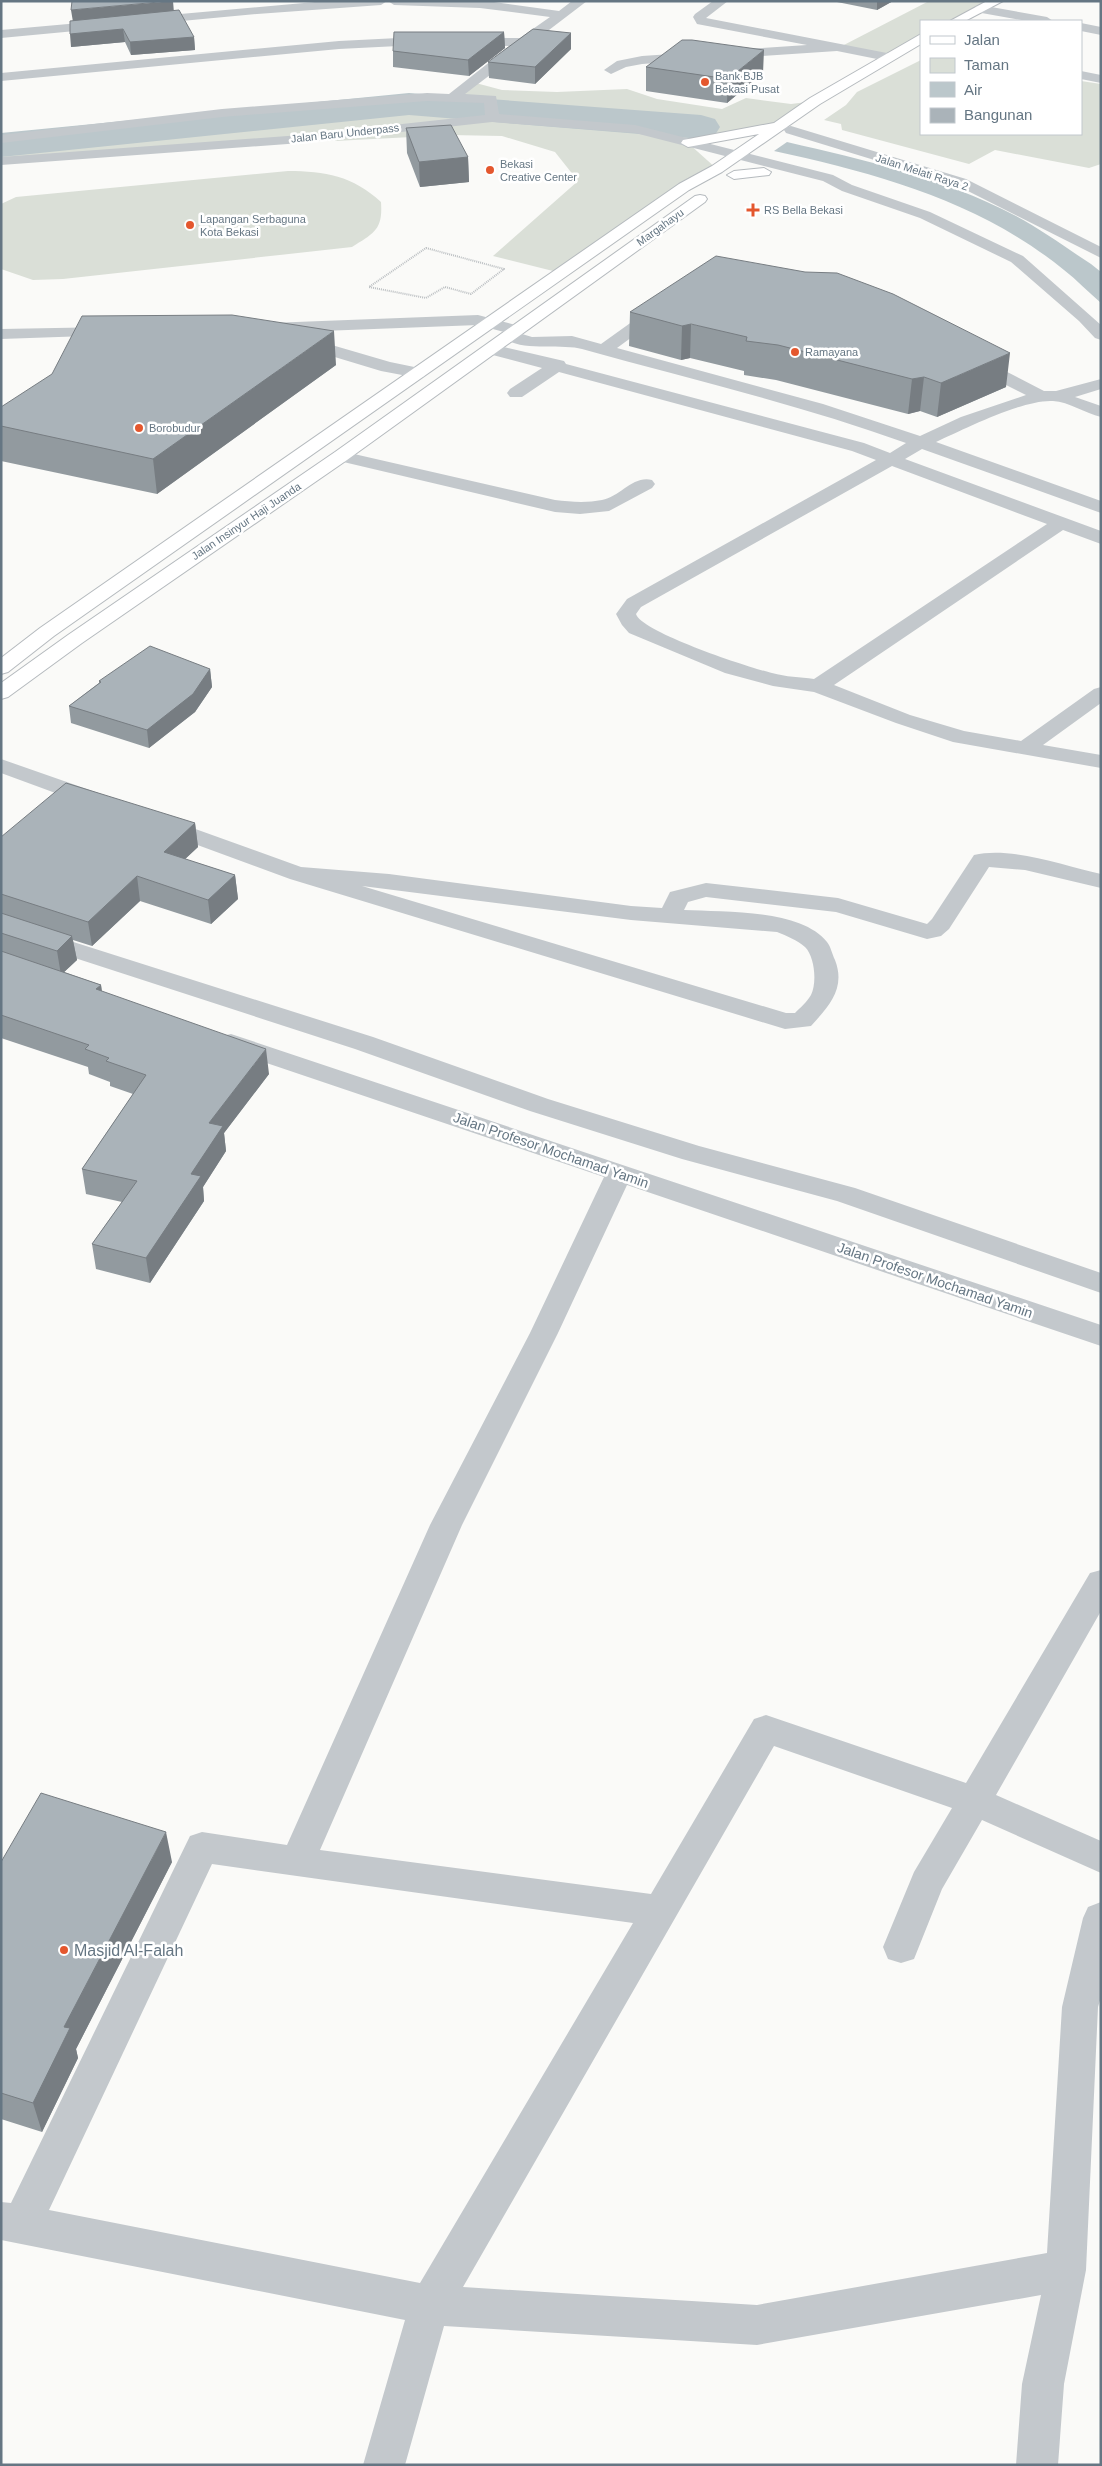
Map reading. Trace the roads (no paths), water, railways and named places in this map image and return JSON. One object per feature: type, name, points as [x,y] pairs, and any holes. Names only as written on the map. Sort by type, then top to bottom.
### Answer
[{"type":"main road","points":[[958,20],[997,1]]},
{"type":"main road","points":[[740,163],[786,128],[815,101],[837,90],[887,57],[920,39]]},
{"type":"main road","name":"Margahayu","points":[[491,349],[786,128],[827,104],[837,90]]},
{"type":"main road","points":[[683,147],[786,128]]},
{"type":"main road","points":[[683,147],[698,160],[740,163],[769,168]]},
{"type":"main road","name":"Jalan Insinyur Haji Juanda","points":[[1,668],[47,632],[684,187],[740,163]]},
{"type":"main road","name":"Jalan Insinyur Haji Juanda","points":[[1,693],[491,349]]},
{"type":"main road","points":[[390,393],[420,400]]},
{"type":"main road","points":[[214,515],[243,523]]},
{"type":"main road","points":[[47,632],[75,640]]},
{"type":"street","points":[[1,34],[257,10],[381,1]]},
{"type":"street","points":[[394,1],[493,4],[563,15]]},
{"type":"street","points":[[452,98],[523,42],[581,1]]},
{"type":"street","points":[[722,1],[699,17],[701,21],[887,57]]},
{"type":"street","points":[[980,9],[1041,20]]},
{"type":"street","points":[[257,10],[268,23]]},
{"type":"street","points":[[1082,27],[1101,31]]},
{"type":"street","points":[[279,36],[290,49]]},
{"type":"street","points":[[1,78],[290,49],[418,41],[523,42]]},
{"type":"street","points":[[611,70],[622,64],[642,60],[840,47]]},
{"type":"street","points":[[1082,75],[1101,79]]},
{"type":"street","points":[[1,139],[222,114],[427,97],[491,99],[492,118]]},
{"type":"street","name":"Jalan Baru Underpass","points":[[1,161],[301,138],[492,118],[597,128],[624,138],[683,147],[740,163],[828,178],[847,188],[926,215],[1017,259],[1085,318],[1101,335]]},
{"type":"street","name":"Jalan Melati Raya 2","points":[[786,128],[961,182],[1094,241],[1101,253]]},
{"type":"street","points":[[605,349],[675,298]]},
{"type":"street","points":[[418,373],[362,360],[285,336],[256,332],[463,320],[488,323],[514,332],[529,350],[558,365],[818,436],[889,459],[1101,538]]},
{"type":"street","points":[[1,334],[130,332]]},
{"type":"street","points":[[491,349],[529,350],[572,341],[605,349],[817,408],[1101,507]]},
{"type":"street","points":[[963,356],[1049,396],[1101,412]]},
{"type":"street","points":[[516,393],[558,365]]},
{"type":"street","points":[[1101,384],[991,412],[920,443],[634,603],[626,614],[627,620],[633,626],[647,634],[719,664],[759,677],[818,686],[960,737],[1101,762]]},
{"type":"street","points":[[341,456],[555,506],[580,508],[609,505],[646,484]]},
{"type":"street","points":[[818,686],[1060,524]]},
{"type":"street","points":[[1024,749],[1101,692]]},
{"type":"street","points":[[1,765],[298,874],[785,1021],[802,1021],[822,998],[826,986],[826,969],[817,945],[797,931],[760,922],[670,916],[389,881],[298,874]]},
{"type":"street","points":[[43,805],[64,788]]},
{"type":"street","points":[[670,916],[678,897],[706,890],[838,905],[928,932],[934,931],[941,924],[982,860],[992,859],[1012,862],[1101,881]]},
{"type":"street","points":[[1,926],[364,1043],[586,1120],[690,1153],[845,1194],[1101,1283]]},
{"type":"street","name":"Jalan Profesor Mochamad Yamin","points":[[207,1034],[1101,1336]]},
{"type":"street","points":[[297,1862],[446,1524],[544,1333],[619,1173]]},
{"type":"street","points":[[901,1946],[927,1882],[1101,1582]]},
{"type":"street","points":[[384,2465],[430,2306],[766,1729],[975,1801],[1101,1858]]},
{"type":"street","points":[[660,1911],[297,1862],[202,1847],[12,2222],[430,2306],[757,2325],[1066,2270]]},
{"type":"street","points":[[1037,2465],[1043,2384],[1066,2270],[1080,2007],[1101,1918]]},
{"type":"water","points":[[787,142],[874,163],[932,180],[987,202],[1024,220],[1101,272],[1101,303],[1064,270],[1032,246],[963,208],[889,180],[774,151]]},
{"type":"waterway","points":[[1,145],[409,104],[701,127]]},
{"type":"place","name":"Bank BJB Bekasi Pusat","points":[[705,82]]},
{"type":"place","name":"Bekasi Creative Center","points":[[490,170]]},
{"type":"place","name":"RS Bella Bekasi","points":[[753,210]]},
{"type":"place","name":"Lapangan Serbaguna Kota Bekasi","points":[[190,225]]},
{"type":"place","name":"Ramayana","points":[[795,352]]},
{"type":"place","name":"Borobudur","points":[[139,428]]},
{"type":"place","name":"Masjid Al-Falah","points":[[64,1950]]}]
